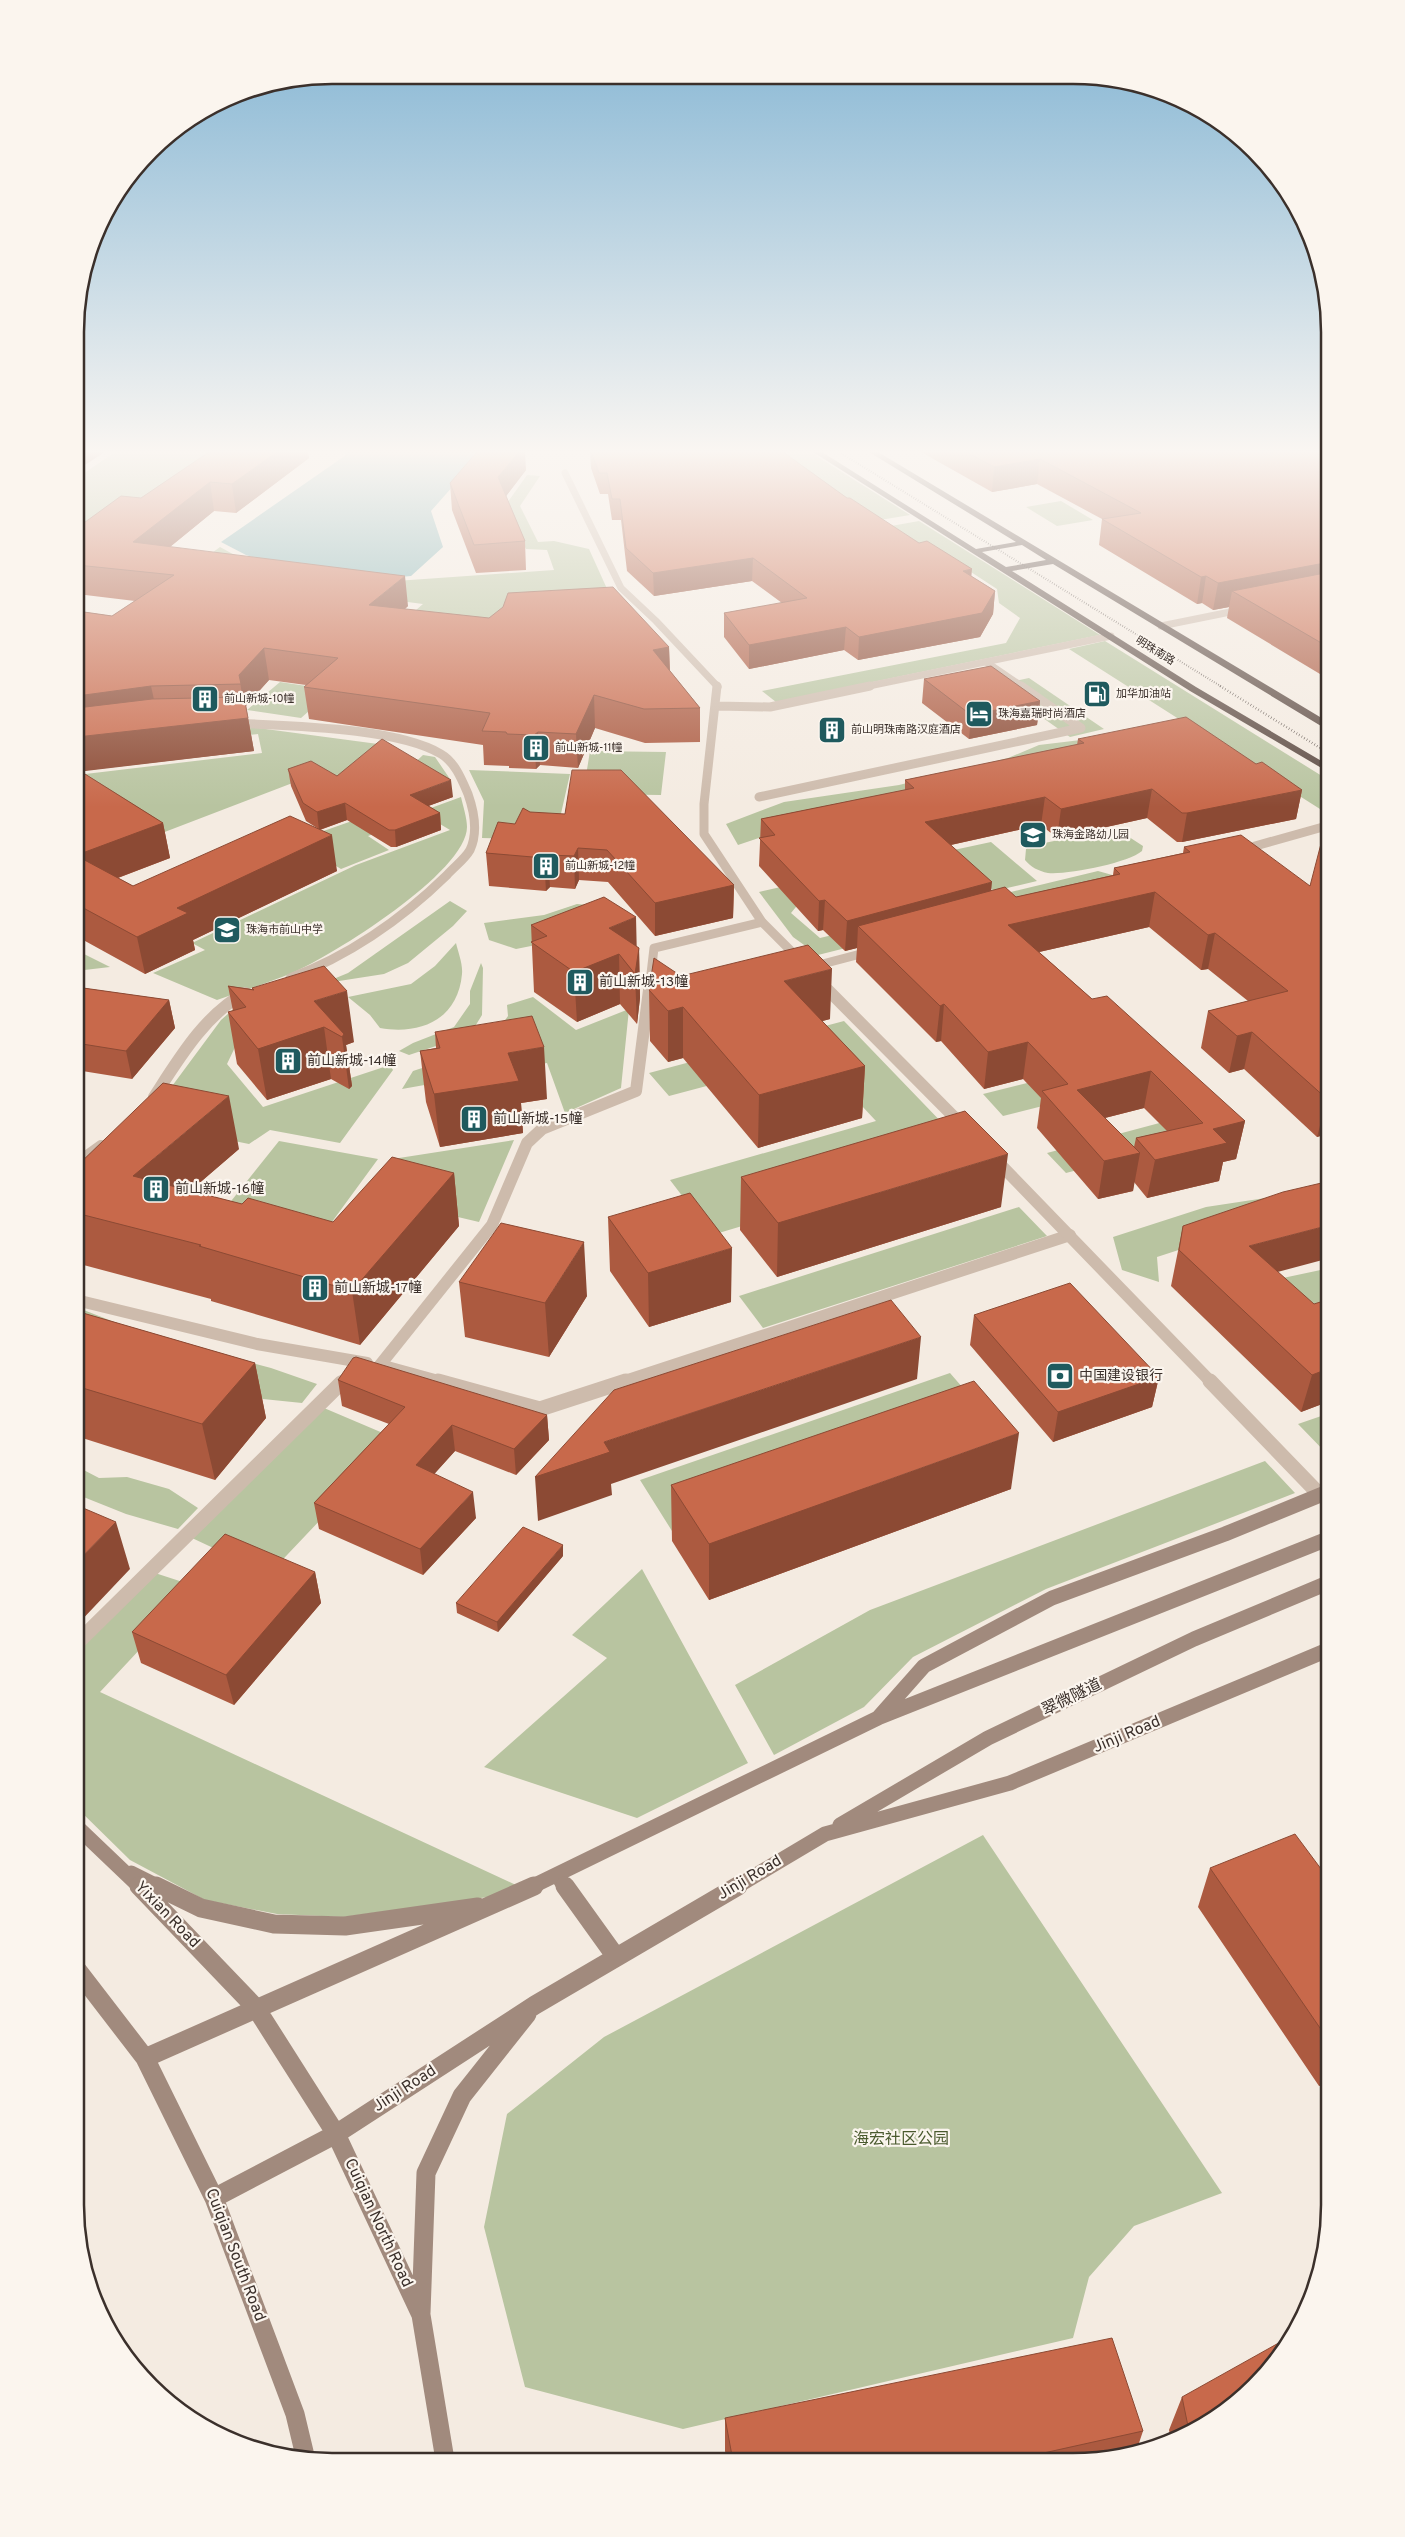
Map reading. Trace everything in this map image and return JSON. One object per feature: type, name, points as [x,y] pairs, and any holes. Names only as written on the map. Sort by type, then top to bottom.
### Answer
[{"type":"highway","name":"明珠南路","points":[[1007,570],[1321,764]]},
{"type":"highway","name":"明珠南路","points":[[1069,570],[1321,722]]},
{"type":"main road","points":[[878,1718],[924,1666],[1052,1598],[1225,1534],[1321,1495]]},
{"type":"main road","points":[[84,1979],[145,2058],[494,1905],[878,1718],[1321,1542]]},
{"type":"main road","name":"翠微隧道","points":[[825,1834],[988,1738],[1194,1639],[1321,1586]]},
{"type":"main road","name":"Jinji Road","points":[[214,2198],[336,2134],[534,2005],[825,1834],[1010,1784],[1321,1654]]},
{"type":"main road","name":"Yixian Road","points":[[84,1833],[122,1869],[256,2008]]},
{"type":"main road","points":[[122,1869],[201,1908],[274,1924],[345,1926],[494,1905]]},
{"type":"main road","points":[[556,1875],[616,1957]]},
{"type":"main road","points":[[421,2315],[426,2173],[462,2096],[534,2005]]},
{"type":"main road","name":"Cuiqian North Road","points":[[256,2008],[336,2134],[421,2315],[444,2453]]},
{"type":"main road","name":"Cuiqian South Road","points":[[145,2058],[214,2198],[295,2414],[304,2452]]},
{"type":"street","points":[[612,570],[620,588],[656,620],[718,687],[704,804],[704,834],[762,922],[971,1134]]},
{"type":"street","points":[[1162,626],[1255,607]]},
{"type":"street","points":[[717,706],[770,707],[1111,636]]},
{"type":"street","points":[[759,797],[1081,728],[986,662]]},
{"type":"street","points":[[226,722],[299,726],[417,744],[442,755],[458,775],[472,810],[476,828],[470,849],[439,883],[355,946],[297,976],[280,982]]},
{"type":"street","points":[[1227,854],[1321,828]]},
{"type":"street","points":[[84,1636],[341,1383],[380,1365],[492,1225],[527,1143],[542,1129],[636,1091],[654,948],[762,922]]},
{"type":"street","points":[[808,968],[884,947]]},
{"type":"street","points":[[149,1104],[211,1020],[236,996],[254,990]]},
{"type":"street","points":[[84,1158],[111,1137]]},
{"type":"street","points":[[984,1148],[1321,1489]]},
{"type":"street","points":[[84,1302],[257,1344],[380,1365],[540,1410],[1070,1235]]},
{"type":"green space","points":[[189,570],[303,570],[367,583],[548,570],[599,570],[618,613],[387,635],[423,604],[185,573]]},
{"type":"green space","points":[[968,570],[997,570],[1100,635],[776,702],[762,691],[1006,643],[1020,618],[999,603],[997,589]]},
{"type":"green space","points":[[1105,641],[1321,775],[1321,809],[1320,809],[1069,649]]},
{"type":"green space","points":[[1029,678],[1104,729],[1070,737],[996,685]]},
{"type":"green space","points":[[280,682],[333,690],[301,718],[247,710]]},
{"type":"green space","points":[[158,728],[258,728],[378,744],[334,784],[316,774],[149,838],[84,781],[84,774],[262,753],[258,734],[84,751]]},
{"type":"green space","points":[[1131,734],[788,828],[738,845],[726,824],[784,802],[899,785],[1008,758],[1039,745]]},
{"type":"green space","points":[[590,751],[666,752],[661,795],[583,794]]},
{"type":"green space","points":[[423,755],[435,757],[450,779],[383,803],[410,821],[368,836],[389,850],[341,869],[295,841],[352,821]]},
{"type":"green space","points":[[469,770],[570,774],[555,840],[482,838],[484,801]]},
{"type":"green space","points":[[461,797],[467,827],[461,845],[445,866],[422,888],[394,910],[365,931],[311,964],[264,984],[217,1000],[153,973],[205,950],[192,943],[356,865],[450,830],[420,812]]},
{"type":"green space","points":[[1102,831],[1126,835],[1143,846],[1142,851],[1111,864],[1057,873],[1038,870],[1025,860],[1026,849],[1030,846]]},
{"type":"green space","points":[[991,842],[1037,881],[994,891],[949,851]]},
{"type":"green space","points":[[873,866],[800,902],[791,913],[820,938],[1098,871],[1123,878],[818,955],[793,937],[759,892]]},
{"type":"green space","points":[[450,901],[467,911],[453,926],[408,963],[384,974],[339,981],[299,999],[297,994],[348,973]]},
{"type":"green space","points":[[577,904],[588,905],[551,942],[516,949],[489,940],[484,923],[544,915]]},
{"type":"green space","points":[[456,943],[462,970],[459,990],[453,1003],[445,1013],[434,1021],[409,1029],[380,1028],[370,1015],[348,997],[411,984],[435,966]]},
{"type":"green space","points":[[84,954],[110,967],[84,970]]},
{"type":"green space","points":[[481,963],[483,968],[482,1015],[474,1028],[436,1046],[409,1055],[399,1051],[413,1043],[454,1027],[470,1004],[470,991]]},
{"type":"green space","points":[[533,997],[576,1030],[629,1009],[621,1088],[565,1113],[547,1063],[402,1089],[413,1071],[486,1047],[508,1016],[507,1005]]},
{"type":"green space","points":[[245,999],[237,1043],[227,1064],[263,1107],[390,1065],[393,1070],[340,1143],[270,1130],[249,1144],[170,1128],[161,1101],[221,1020]]},
{"type":"green space","points":[[844,1021],[975,1157],[712,1235],[670,1180],[876,1121],[816,1057],[669,1096],[649,1073]]},
{"type":"green space","points":[[1152,1052],[1173,1073],[1003,1116],[983,1094]]},
{"type":"green space","points":[[1197,1113],[1218,1133],[1066,1173],[1047,1153]]},
{"type":"green space","points":[[514,1140],[479,1222],[369,1196],[399,1158]]},
{"type":"green space","points":[[279,1141],[378,1159],[326,1230],[224,1210]]},
{"type":"green space","points":[[1291,1194],[1274,1219],[1157,1257],[1159,1282],[1122,1270],[1113,1237],[1206,1207]]},
{"type":"green space","points":[[1019,1207],[1047,1236],[763,1328],[739,1296]]},
{"type":"green space","points":[[1321,1270],[1321,1316],[1264,1282]]},
{"type":"green space","points":[[84,1310],[145,1334],[271,1368],[317,1384],[302,1403],[263,1399],[84,1336]]},
{"type":"green space","points":[[950,1373],[989,1418],[672,1531],[640,1480]]},
{"type":"green space","points":[[324,1408],[397,1439],[269,1574],[192,1538]]},
{"type":"green space","points":[[1321,1416],[1321,1448],[1298,1424]]},
{"type":"green space","points":[[1265,1461],[1295,1493],[1046,1589],[913,1657],[864,1707],[774,1755],[735,1685],[870,1610]]},
{"type":"green space","points":[[84,1470],[99,1478],[127,1477],[169,1489],[198,1508],[178,1529],[126,1514],[84,1497]]},
{"type":"green space","points":[[642,1569],[748,1763],[637,1818],[484,1767],[607,1658],[572,1635]]},
{"type":"green space","points":[[155,1573],[198,1587],[100,1692],[516,1885],[488,1897],[344,1917],[277,1914],[205,1900],[130,1860],[84,1815],[84,1644]]},
{"type":"green space","name":"海宏社区公园","points":[[983,1835],[1222,2193],[1134,2226],[1089,2277],[1073,2338],[683,2429],[525,2387],[484,2227],[507,2114],[604,2037]]},
{"type":"water","points":[[304,570],[417,570],[411,576],[367,580]]},
{"type":"building","points":[[129,570],[360,570],[405,576],[369,605],[489,618],[503,607],[508,593],[613,587],[669,647],[653,650],[700,708],[644,709],[594,695],[576,734],[538,732],[534,735],[482,731],[490,713],[304,687],[338,658],[264,648],[239,675],[241,684],[151,686],[84,695],[84,612],[112,616],[174,575]]},
{"type":"building","points":[[650,570],[670,570],[653,573]]},
{"type":"building","points":[[770,570],[966,570],[963,571],[995,591],[982,613],[859,637],[846,627],[749,645],[724,613],[807,598]]},
{"type":"building","points":[[1190,570],[1285,570],[1218,583],[1206,576],[1201,577]]},
{"type":"building","points":[[1321,574],[1321,643],[1232,591]]},
{"type":"building","points":[[991,666],[1040,701],[971,715],[924,679]]},
{"type":"building","points":[[244,697],[248,718],[84,736],[84,707],[152,699]]},
{"type":"building","points":[[1186,717],[1256,764],[1262,762],[1302,790],[1187,813],[1182,813],[1152,789],[1061,809],[1045,797],[925,822],[992,882],[847,921],[825,900],[819,901],[759,838],[775,835],[761,819],[914,788],[905,780],[1084,743],[1078,739]]},
{"type":"building","points":[[382,739],[451,780],[410,795],[440,813],[395,830],[389,830],[345,803],[317,812],[303,803],[288,769],[311,761],[337,776]]},
{"type":"building","points":[[572,770],[621,770],[734,885],[655,903],[607,850],[578,848],[574,856],[548,855],[544,858],[486,853],[498,822],[515,824],[523,808],[530,812],[565,814]]},
{"type":"building","points":[[84,773],[163,823],[84,852]]},
{"type":"building","points":[[290,816],[332,835],[177,908],[188,913],[137,937],[84,908],[84,860],[133,886]]},
{"type":"building","points":[[1241,835],[1310,886],[1321,844],[1321,1094],[1252,1032],[1237,1036],[1208,1011],[1288,991],[1215,933],[1208,935],[1155,892],[1008,925],[1092,999],[1107,996],[1245,1121],[1213,1129],[1227,1143],[1155,1160],[1136,1138],[1203,1123],[1151,1071],[1077,1090],[1140,1153],[1104,1161],[1042,1091],[1068,1084],[1028,1042],[988,1052],[944,1004],[940,1006],[858,926],[1005,887],[1016,897],[1120,874],[1114,868],[1190,852],[1184,847]]},
{"type":"building","points":[[604,897],[636,917],[609,928],[639,948],[635,974],[619,954],[574,972],[531,942],[547,936],[531,925]]},
{"type":"building","points":[[808,945],[832,969],[784,981],[865,1066],[759,1095],[683,1007],[668,1011],[649,990],[654,958],[681,976]]},
{"type":"building","points":[[324,966],[347,991],[314,1001],[344,1034],[342,1037],[324,1027],[258,1049],[228,1012],[246,1007],[228,986],[254,990],[252,988]]},
{"type":"building","points":[[84,988],[169,1000],[126,1051],[84,1044]]},
{"type":"building","points":[[532,1016],[544,1047],[508,1053],[519,1081],[434,1094],[420,1051],[440,1048],[435,1032]]},
{"type":"building","points":[[163,1083],[229,1096],[133,1176],[242,1204],[248,1198],[333,1222],[392,1157],[454,1173],[352,1291],[199,1246],[201,1245],[84,1215],[84,1159]]},
{"type":"building","points":[[965,1111],[1008,1154],[778,1223],[741,1177]]},
{"type":"building","points":[[1321,1183],[1321,1227],[1249,1246],[1314,1304],[1321,1302],[1321,1372],[1312,1375],[1179,1250],[1183,1226],[1283,1192]]},
{"type":"building","points":[[690,1193],[732,1248],[648,1273],[608,1217]]},
{"type":"building","points":[[501,1223],[584,1242],[545,1303],[459,1282]]},
{"type":"building","points":[[1070,1283],[1159,1377],[1058,1412],[974,1315]]},
{"type":"building","points":[[891,1300],[921,1337],[604,1442],[610,1452],[535,1477],[614,1390]]},
{"type":"building","points":[[84,1313],[255,1363],[202,1424],[84,1388]]},
{"type":"building","points":[[356,1357],[547,1415],[514,1449],[452,1425],[416,1465],[473,1492],[420,1549],[314,1503],[405,1407],[338,1380],[353,1358]]},
{"type":"building","points":[[974,1381],[1019,1433],[709,1544],[671,1485]]},
{"type":"building","points":[[84,1508],[116,1522],[84,1555]]},
{"type":"building","points":[[523,1527],[563,1545],[497,1622],[456,1603]]},
{"type":"building","points":[[225,1534],[315,1572],[226,1675],[132,1632]]},
{"type":"building","points":[[1295,1834],[1321,1869],[1321,2029],[1210,1868]]},
{"type":"building","points":[[1112,2338],[1143,2431],[1044,2453],[732,2453],[725,2418]]},
{"type":"building","points":[[1281,2342],[1260,2369],[1237,2392],[1211,2412],[1188,2425],[1182,2397]]},
{"type":"railway","points":[[1032,570],[1222,687]]},
{"type":"railway","points":[[1220,686],[1321,748]]},
{"type":"place","name":"加华加油站","points":[[1097,694]]},
{"type":"place","name":"前山新城-10幢","points":[[205,699]]},
{"type":"place","name":"珠海嘉瑞时尚酒店","points":[[979,714]]},
{"type":"place","name":"前山明珠南路汉庭酒店","points":[[832,730]]},
{"type":"place","name":"前山新城-11幢","points":[[536,748]]},
{"type":"place","name":"珠海金路幼儿园","points":[[1033,835]]},
{"type":"place","name":"前山新城-12幢","points":[[546,866]]},
{"type":"place","name":"珠海市前山中学","points":[[227,930]]},
{"type":"place","name":"前山新城-13幢","points":[[580,982]]},
{"type":"place","name":"前山新城-14幢","points":[[288,1061]]},
{"type":"place","name":"前山新城-15幢","points":[[474,1119]]},
{"type":"place","name":"前山新城-16幢","points":[[156,1189]]},
{"type":"place","name":"前山新城-17幢","points":[[315,1288]]},
{"type":"place","name":"中国建设银行","points":[[1060,1376]]}]
